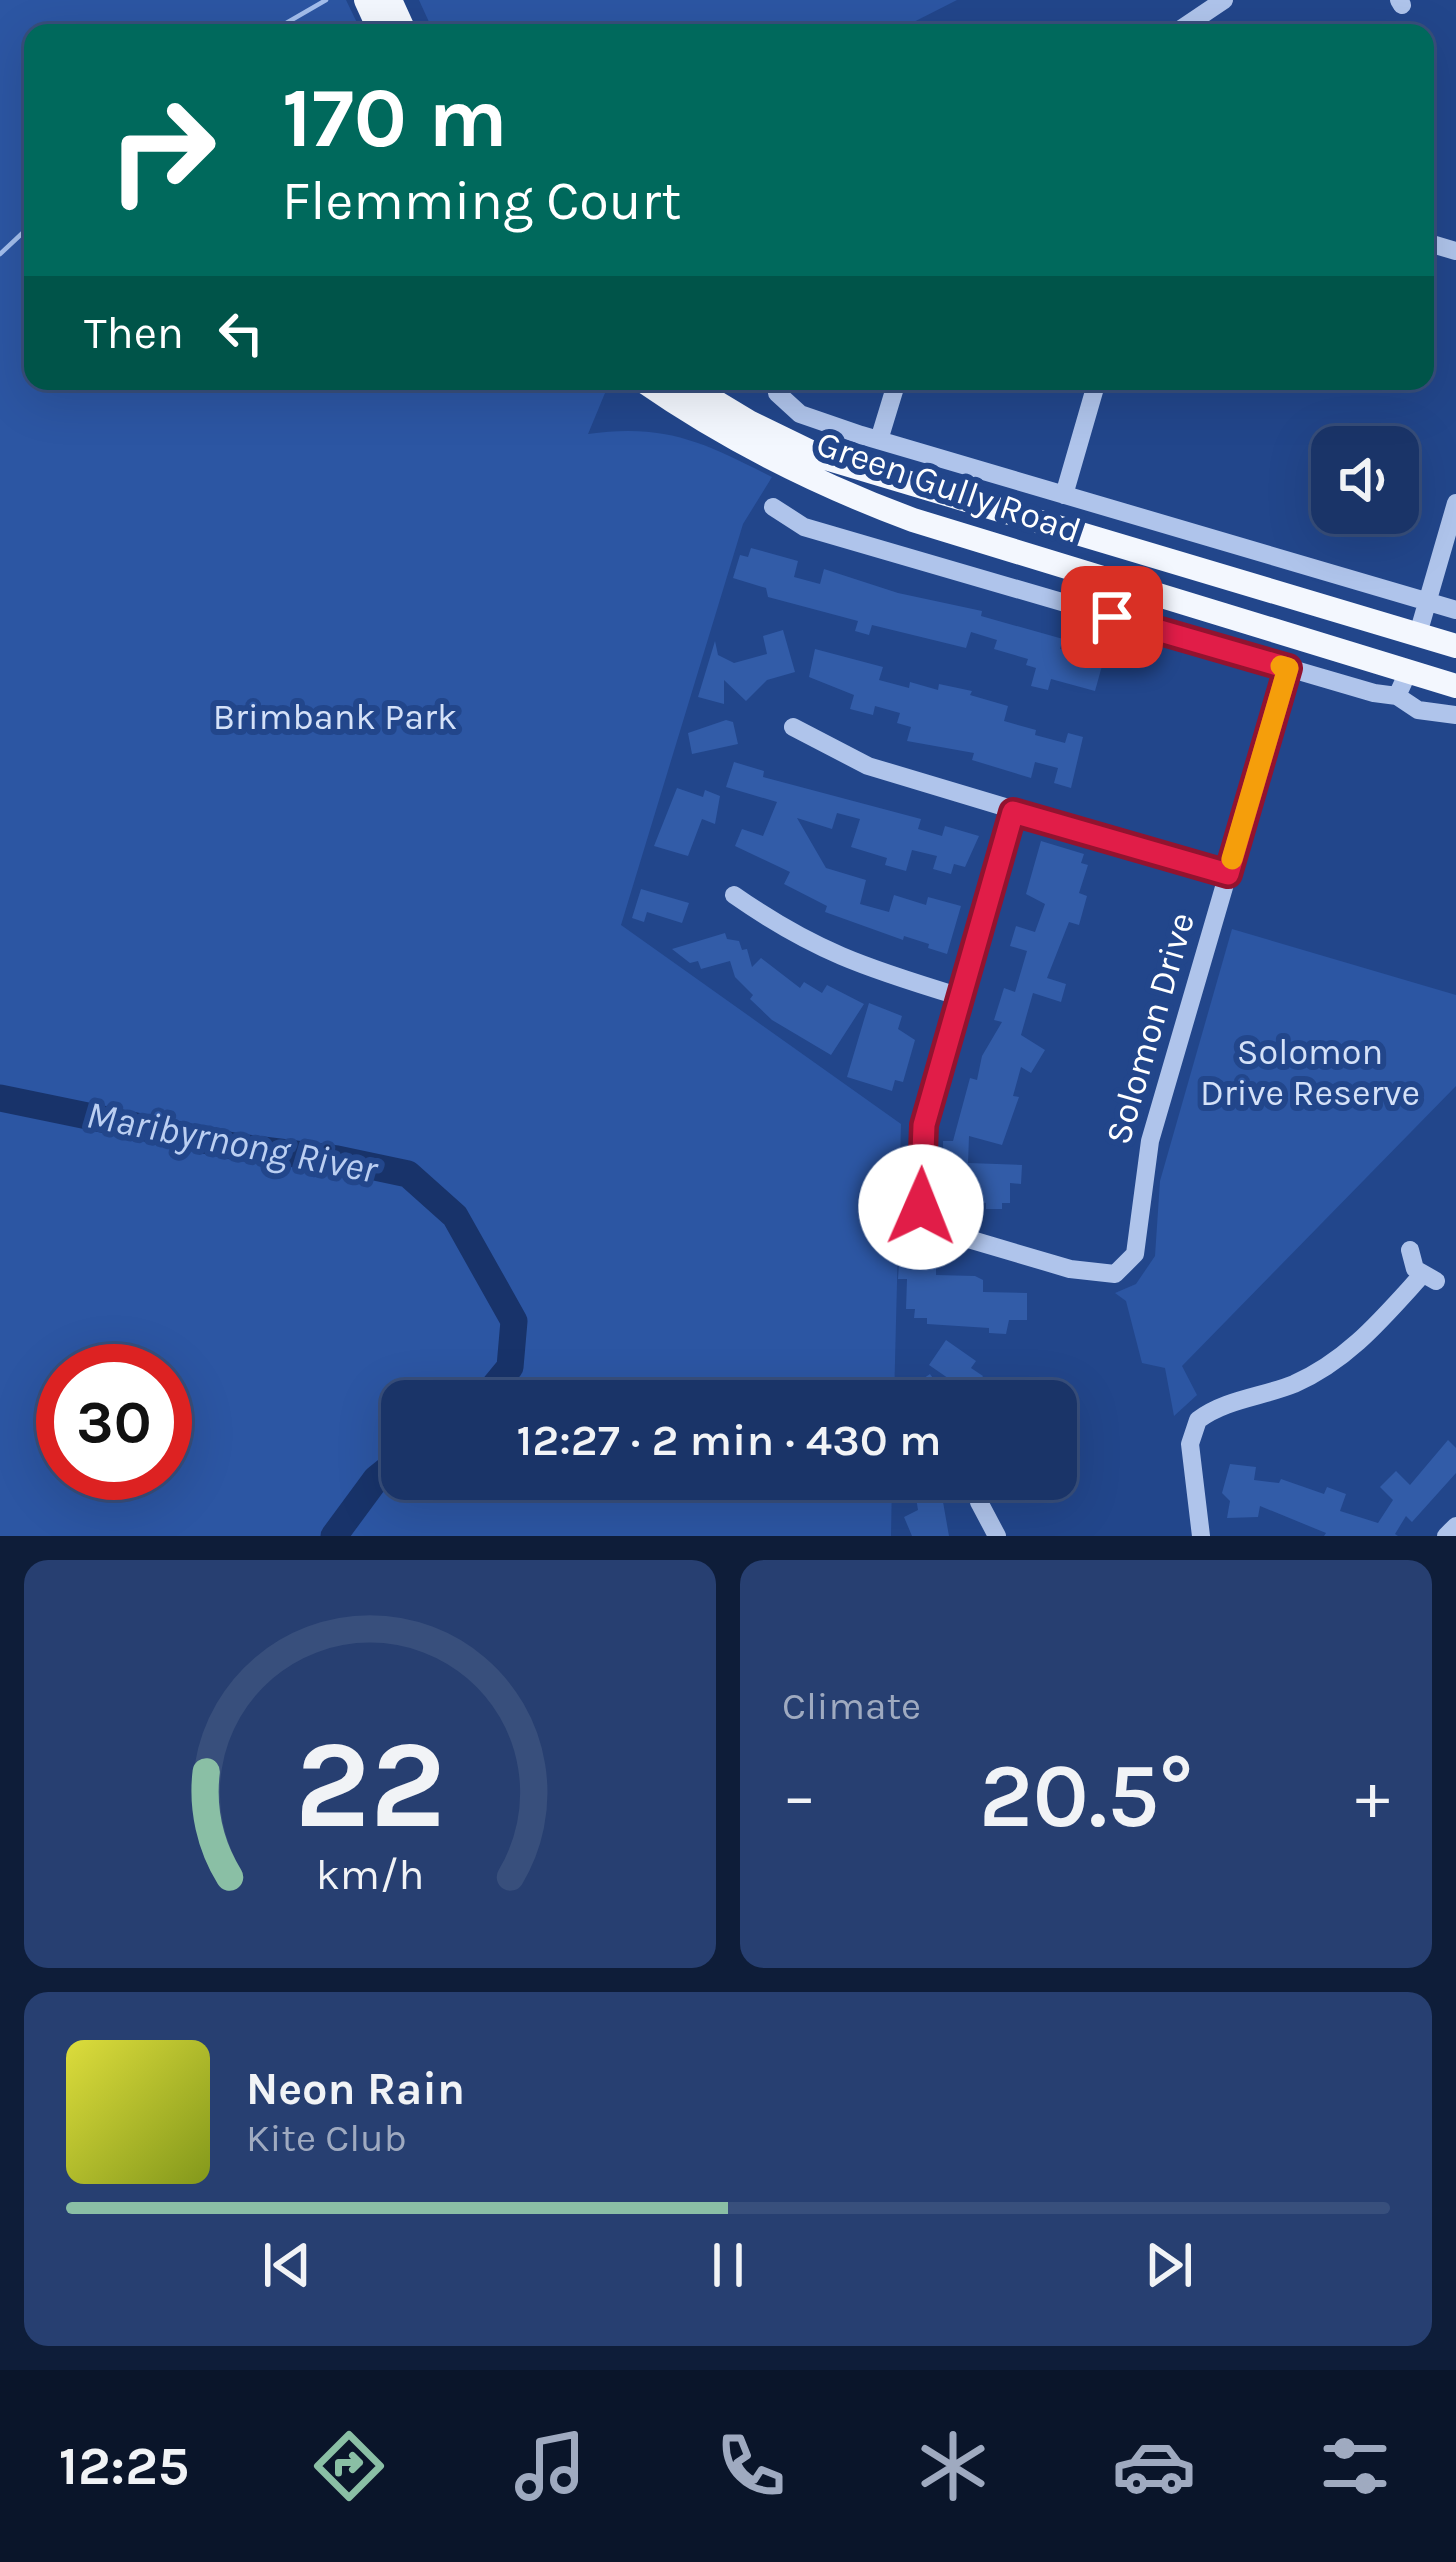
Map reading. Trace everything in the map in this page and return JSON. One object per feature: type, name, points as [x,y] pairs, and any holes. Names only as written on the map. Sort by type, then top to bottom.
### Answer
[{"type":"main road","name":"Green Gully Road","points":[[657,390],[736,442],[836,491],[914,520],[1456,686]]},
{"type":"main road","name":"Green Gully Road","points":[[696,390],[766,431],[835,461],[1456,646]]},
{"type":"main road","points":[[1408,672],[1418,634]]},
{"type":"street","points":[[1191,24],[1224,0]]},
{"type":"street","points":[[879,440],[894,390]]},
{"type":"street","points":[[1064,495],[1094,390]]},
{"type":"street","points":[[777,393],[800,414],[879,440],[1456,610]]},
{"type":"street","points":[[1418,634],[1456,503]]},
{"type":"street","points":[[773,507],[804,526],[1288,668],[1396,695],[1418,710],[1456,715]]},
{"type":"street","name":"Solomon Drive","points":[[958,995],[924,1125],[920,1186],[924,1217],[938,1230],[1070,1269],[1108,1275],[1126,1268],[1135,1254],[1141,1180],[1150,1141],[1288,668]]},
{"type":"street","points":[[1396,695],[1408,672]]},
{"type":"street","points":[[793,727],[868,766],[1228,874]]},
{"type":"street","points":[[734,895],[791,935],[848,962],[958,995],[1013,812]]},
{"type":"street","points":[[1201,1536],[1190,1444],[1198,1420],[1210,1411],[1287,1387],[1341,1359],[1428,1279],[1411,1250]]},
{"type":"street","points":[[979,1500],[997,1536]]},
{"type":"street","points":[[1446,1536],[1456,1526]]},
{"type":"green space","name":"Brimbank Park","points":[[0,0],[346,0],[358,24],[24,24],[24,390],[606,390],[588,434],[663,434],[726,454],[772,477],[743,524],[621,925],[901,1124],[895,1380],[381,1380],[381,1500],[892,1500],[891,1536],[0,1536]]},
{"type":"green space","points":[[419,0],[957,0],[910,24],[430,24]]},
{"type":"green space","name":"Solomon Drive Reserve","points":[[1232,929],[1456,995],[1456,1086],[1182,1366],[1197,1395],[1174,1416],[1165,1368],[1142,1363],[1126,1301],[1115,1293],[1136,1284],[1155,1256],[1160,1181]]},
{"type":"building","points":[[751,548],[798,561],[794,577],[820,584],[824,569],[898,593],[982,611],[981,616],[1063,639],[1060,649],[1105,655],[1095,691],[1051,679],[1048,690],[1031,686],[1036,668],[1026,665],[1028,659],[994,649],[997,640],[971,632],[966,648],[872,625],[869,635],[855,631],[858,621],[768,597],[766,588],[733,578],[740,555],[748,557]]},
{"type":"building","points":[[783,630],[795,672],[767,680],[746,701],[724,680],[724,704],[698,697],[715,641],[718,655],[734,663],[767,654],[763,636]]},
{"type":"building","points":[[815,649],[883,667],[879,680],[909,688],[910,682],[938,690],[939,684],[972,691],[970,695],[1008,706],[1004,721],[1036,730],[1035,735],[1065,743],[1068,733],[1083,737],[1071,788],[1054,783],[1058,768],[1035,762],[1031,778],[972,760],[974,753],[907,741],[911,727],[897,723],[900,713],[875,706],[873,715],[850,709],[854,695],[809,677]]},
{"type":"building","points":[[726,720],[733,722],[738,744],[692,754],[688,733]]},
{"type":"building","points":[[734,762],[764,771],[763,777],[921,819],[918,829],[942,836],[945,826],[979,836],[965,867],[954,864],[951,874],[933,869],[937,856],[912,850],[906,871],[885,865],[887,858],[851,847],[860,819],[837,813],[832,829],[797,818],[826,868],[866,880],[860,904],[889,912],[894,895],[926,905],[928,897],[961,906],[947,954],[825,912],[827,906],[784,884],[790,872],[735,846],[742,829],[763,836],[777,802],[726,787]]},
{"type":"building","points":[[677,788],[703,797],[705,790],[720,796],[715,824],[702,819],[688,856],[654,846]]},
{"type":"building","points":[[1041,841],[1084,854],[1081,863],[1088,865],[1079,893],[1087,896],[1079,925],[1069,922],[1047,978],[1066,984],[1061,1002],[1033,993],[1021,1035],[1045,1050],[1031,1073],[1021,1067],[1013,1096],[1019,1097],[1002,1145],[969,1136],[968,1163],[1022,1165],[1021,1184],[1010,1183],[1010,1203],[1002,1203],[1002,1209],[986,1209],[986,1203],[944,1197],[943,1141],[953,1141],[970,1078],[977,1080],[982,1056],[1002,1022],[994,1020],[1004,988],[1015,992],[1027,951],[1010,946],[1016,926],[1035,932],[1045,904],[1026,894]]},
{"type":"building","points":[[641,889],[689,903],[682,923],[647,912],[644,922],[632,918]]},
{"type":"building","points":[[725,933],[727,939],[739,941],[742,950],[747,949],[752,967],[761,958],[800,988],[804,982],[822,993],[827,985],[864,1004],[831,1055],[772,1020],[750,999],[753,995],[735,977],[730,961],[701,969],[698,961],[690,963],[672,949]]},
{"type":"building","points":[[869,1003],[902,1016],[898,1029],[915,1040],[903,1082],[895,1080],[892,1091],[847,1077]]},
{"type":"building","points":[[899,1262],[936,1268],[936,1275],[975,1276],[983,1280],[983,1292],[1027,1293],[1027,1320],[1009,1320],[1006,1334],[989,1333],[989,1328],[927,1324],[927,1318],[914,1318],[915,1309],[906,1309],[907,1279],[898,1279]]},
{"type":"building","points":[[946,1340],[976,1361],[971,1368],[983,1376],[980,1380],[951,1380],[929,1365]]},
{"type":"building","points":[[1448,1440],[1456,1448],[1456,1473],[1412,1522],[1406,1516],[1398,1536],[1324,1536],[1326,1533],[1260,1506],[1258,1517],[1227,1518],[1230,1501],[1222,1493],[1230,1464],[1256,1467],[1254,1480],[1279,1483],[1281,1479],[1324,1494],[1327,1487],[1346,1494],[1340,1511],[1378,1523],[1393,1500],[1380,1487],[1396,1471],[1410,1485]]},
{"type":"building","points":[[916,1500],[943,1500],[949,1536],[912,1536],[904,1517],[918,1510]]},
{"type":"waterway","points":[[285,24],[326,0]]},
{"type":"waterway","points":[[0,254],[24,232]]},
{"type":"waterway","name":"Maribyrnong River","points":[[0,1098],[238,1147],[337,1159],[408,1174],[455,1216],[514,1321],[510,1367],[499,1380]]},
{"type":"waterway","name":"Maribyrnong River","points":[[334,1536],[381,1475]]},
{"type":"slow traffic","points":[[1232,859],[1288,668],[1281,666]]},
{"type":"route","points":[[921,1207],[924,1125],[1013,812],[1228,874],[1288,668],[1112,617]]}]
